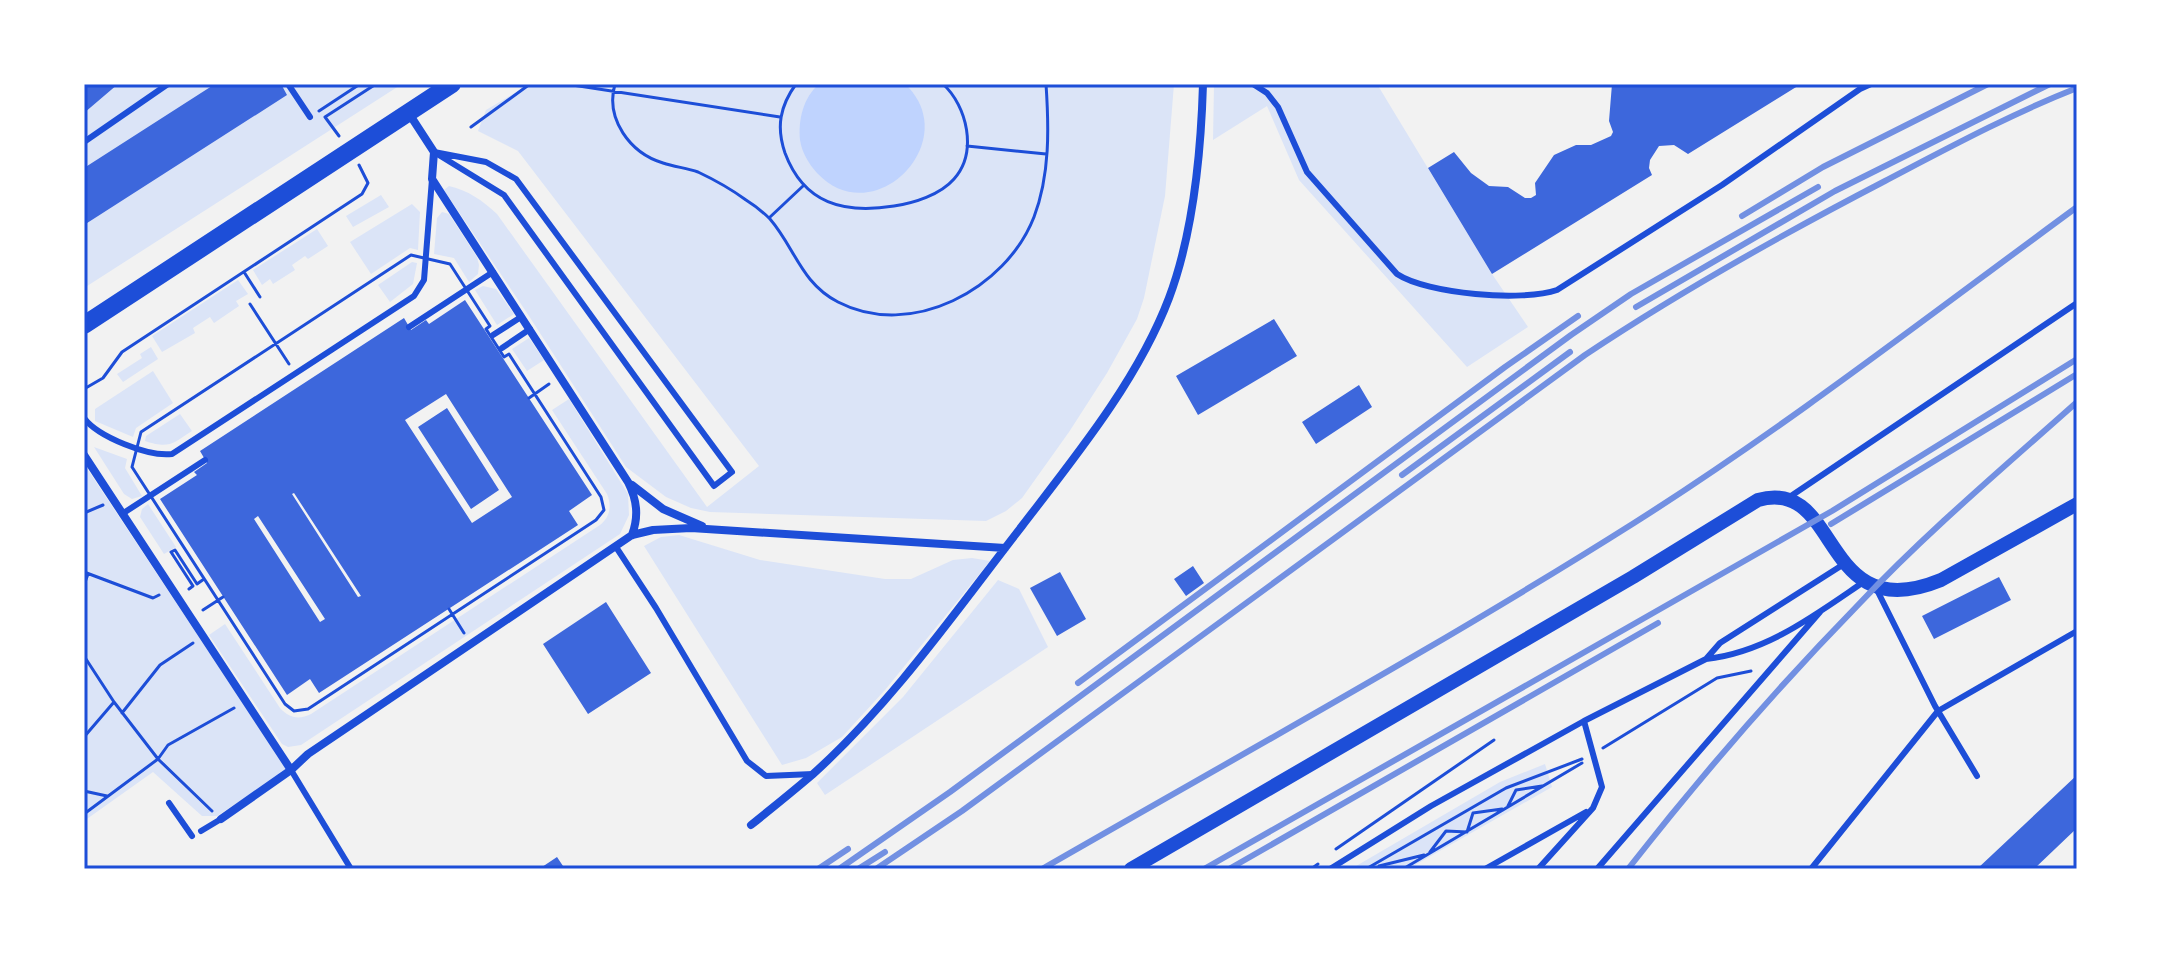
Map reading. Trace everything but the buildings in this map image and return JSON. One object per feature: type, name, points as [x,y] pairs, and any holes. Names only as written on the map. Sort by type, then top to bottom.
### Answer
[{"type":"main road","points":[[84,325],[452,84]]},
{"type":"street","points":[[751,825],[813,774],[888,695],[1091,434],[1155,331],[1178,267],[1190,211],[1203,84]]},
{"type":"street","points":[[408,112],[434,152],[432,179],[628,482],[637,513],[632,535]]},
{"type":"street","points":[[84,455],[291,770]]},
{"type":"street","points":[[628,482],[663,509],[711,529]]},
{"type":"street","points":[[1131,869],[1633,577],[1741,509],[1770,497],[1788,498],[1807,509],[1844,564],[1870,583],[1900,590],[1929,585],[2077,504]]},
{"type":"street","points":[[221,819],[291,770],[308,754],[632,535],[653,530],[711,529],[1005,548]]},
{"type":"lane","points":[[84,142],[168,84]]},
{"type":"lane","points":[[288,84],[310,117]]},
{"type":"lane","points":[[1253,84],[1267,93],[1278,107],[1307,172],[1397,274],[1410,283],[1448,291],[1530,295],[1557,290],[1722,185],[1871,84]]},
{"type":"lane","points":[[434,152],[486,162],[516,179],[732,472],[714,486],[504,195],[434,152]]},
{"type":"lane","points":[[84,418],[100,434],[162,455],[176,452],[414,296],[424,280],[432,179]]},
{"type":"lane","points":[[409,327],[493,272]]},
{"type":"lane","points":[[1788,498],[2077,303]]},
{"type":"lane","points":[[493,335],[521,317]]},
{"type":"lane","points":[[502,348],[530,329]]},
{"type":"lane","points":[[122,514],[205,460]]},
{"type":"lane","points":[[616,547],[747,761],[766,776],[813,774]]},
{"type":"lane","points":[[1706,659],[1720,643],[1844,564]]},
{"type":"lane","points":[[1330,869],[1431,806],[1584,721],[1706,659],[1727,656],[1780,637],[1870,583],[1938,711],[1977,776]]},
{"type":"lane","points":[[1597,869],[1820,612]]},
{"type":"lane","points":[[1811,869],[1938,711],[2077,631]]},
{"type":"lane","points":[[1538,869],[1593,808],[1602,787],[1584,721]]},
{"type":"lane","points":[[291,770],[351,869]]},
{"type":"lane","points":[[169,803],[192,836]]},
{"type":"lane","points":[[1485,869],[1593,808]]},
{"type":"lane","points":[[201,831],[221,819]]},
{"type":"path","points":[[310,117],[360,84]]},
{"type":"path","points":[[471,127],[530,84]]},
{"type":"path","points":[[566,84],[780,117]]},
{"type":"path","points":[[615,84],[612,108],[625,138],[640,153],[723,184],[769,218],[814,286],[838,302],[863,312],[890,314],[935,309],[979,285],[998,270],[1019,243],[1034,217],[1045,173],[1049,125],[1046,84]]},
{"type":"path","points":[[796,84],[785,98],[780,117],[781,141],[790,165],[803,186],[817,196],[843,208],[856,210],[903,205],[937,191],[954,178],[964,160],[967,146],[963,113],[955,97],[943,84]]},
{"type":"path","points":[[967,146],[1046,154]]},
{"type":"path","points":[[769,218],[803,186]]},
{"type":"path","points":[[84,389],[103,378],[122,352],[362,194]]},
{"type":"path","points":[[144,486],[132,467],[141,432],[411,255],[450,264],[460,280]]},
{"type":"path","points":[[244,272],[260,297]]},
{"type":"path","points":[[157,506],[285,704],[298,712],[308,709],[602,514],[604,506],[601,497],[509,354],[504,357],[486,329],[490,326],[473,300]]},
{"type":"path","points":[[250,304],[291,367]]},
{"type":"path","points":[[529,398],[539,391]]},
{"type":"path","points":[[84,513],[103,505]]},
{"type":"path","points":[[165,556],[189,589],[193,586],[171,552],[175,550],[197,584],[204,579]]},
{"type":"path","points":[[84,585],[86,573],[153,598],[159,595]]},
{"type":"path","points":[[196,615],[223,597]]},
{"type":"path","points":[[449,609],[466,637]]},
{"type":"path","points":[[122,713],[160,665],[191,644]]},
{"type":"path","points":[[84,656],[114,702],[158,759],[221,819]]},
{"type":"path","points":[[1403,869],[1578,767],[1593,754],[1717,678],[1756,670]]},
{"type":"path","points":[[84,737],[114,702]]},
{"type":"path","points":[[84,814],[158,759],[168,745],[230,710]]},
{"type":"path","points":[[1332,852],[1494,740]]},
{"type":"path","points":[[1366,869],[1506,788],[1593,754]]},
{"type":"path","points":[[1506,809],[1516,790],[1546,785]]},
{"type":"path","points":[[84,791],[107,796]]},
{"type":"path","points":[[1467,832],[1473,813],[1506,809]]},
{"type":"path","points":[[1378,869],[1379,866],[1428,854],[1446,831],[1467,832]]},
{"type":"path","points":[[1311,869],[1322,861]]},
{"type":"shaded area","points":[[84,84],[402,84],[84,288]]},
{"type":"shaded area","points":[[530,84],[1174,84],[1165,196],[1137,319],[1107,373],[1022,498],[986,521],[710,512],[691,508],[666,497],[626,467],[444,190],[449,186],[463,191],[497,214],[707,507],[759,466],[518,151],[478,131],[486,110]]},
{"type":"shaded area","points":[[1214,84],[1377,84],[1492,274],[1528,327],[1467,367],[1299,180],[1267,106],[1213,140]]},
{"type":"shaded area","points":[[381,195],[389,207],[353,227],[346,216]]},
{"type":"shaded area","points":[[412,204],[420,212],[418,250],[410,248],[371,274],[350,242]]},
{"type":"shaded area","points":[[442,212],[449,214],[477,257],[478,274],[469,282],[454,258],[434,254],[437,218]]},
{"type":"shaded area","points":[[317,229],[328,246],[308,259],[305,256],[292,265],[295,270],[273,284],[270,279],[262,285],[253,270]]},
{"type":"shaded area","points":[[412,262],[417,263],[413,284],[390,302],[378,285]]},
{"type":"shaded area","points":[[238,280],[248,294],[236,301],[239,306],[214,323],[210,317],[193,328],[195,333],[162,352],[152,336]]},
{"type":"shaded area","points":[[483,286],[496,289],[514,314],[497,325],[475,290]]},
{"type":"shaded area","points":[[529,338],[544,360],[527,371],[512,349]]},
{"type":"shaded area","points":[[151,347],[158,359],[123,382],[117,374],[142,358],[140,354]]},
{"type":"shaded area","points":[[153,371],[173,403],[136,428],[133,437],[95,421],[95,409]]},
{"type":"shaded area","points":[[569,399],[628,494],[629,515],[620,534],[301,745],[288,747],[282,744],[209,635],[225,624],[280,708],[294,717],[307,716],[600,525],[609,511],[607,494],[552,410]]},
{"type":"shaded area","points":[[180,414],[192,431],[170,444],[145,441],[146,436]]},
{"type":"shaded area","points":[[94,447],[127,459],[125,468],[142,496],[132,499],[124,494]]},
{"type":"shaded area","points":[[84,464],[287,770],[217,816],[202,816],[153,772],[84,821]]},
{"type":"shaded area","points":[[148,504],[176,547],[164,554],[140,517],[142,509]]},
{"type":"shaded area","points":[[679,535],[760,560],[885,579],[911,579],[953,560],[972,558],[990,561],[885,690],[842,737],[806,758],[782,765],[644,546],[661,537]]},
{"type":"shaded area","points":[[998,580],[1019,589],[1048,647],[825,795],[817,783],[903,697]]},
{"type":"shaded area","points":[[1545,764],[1552,787],[1408,869],[1351,869],[1500,782]]},
{"type":"water","points":[[819,84],[905,84],[921,106],[925,130],[919,153],[905,172],[886,186],[863,193],[840,189],[817,173],[804,154],[800,132],[805,103]]},
{"type":"railway","points":[[1742,216],[1823,167],[1988,84]]},
{"type":"railway","points":[[1636,307],[1835,191],[2050,84]]},
{"type":"railway","points":[[876,869],[962,811],[1621,331],[1847,201],[1980,132],[2077,88]]},
{"type":"railway","points":[[839,869],[950,792],[1571,335],[1631,294],[1818,187]]},
{"type":"railway","points":[[1042,869],[1414,656],[1634,523],[1803,409],[2077,207]]},
{"type":"railway","points":[[1078,683],[1578,316]]},
{"type":"railway","points":[[1402,475],[1570,352]]},
{"type":"railway","points":[[1204,869],[1832,511],[2077,359]]},
{"type":"railway","points":[[1831,524],[2077,374]]},
{"type":"railway","points":[[1628,869],[1740,734],[1828,636],[1938,526],[2077,402]]},
{"type":"railway","points":[[1229,869],[1658,623]]},
{"type":"railway","points":[[818,869],[848,849]]},
{"type":"railway","points":[[858,869],[885,852]]}]
